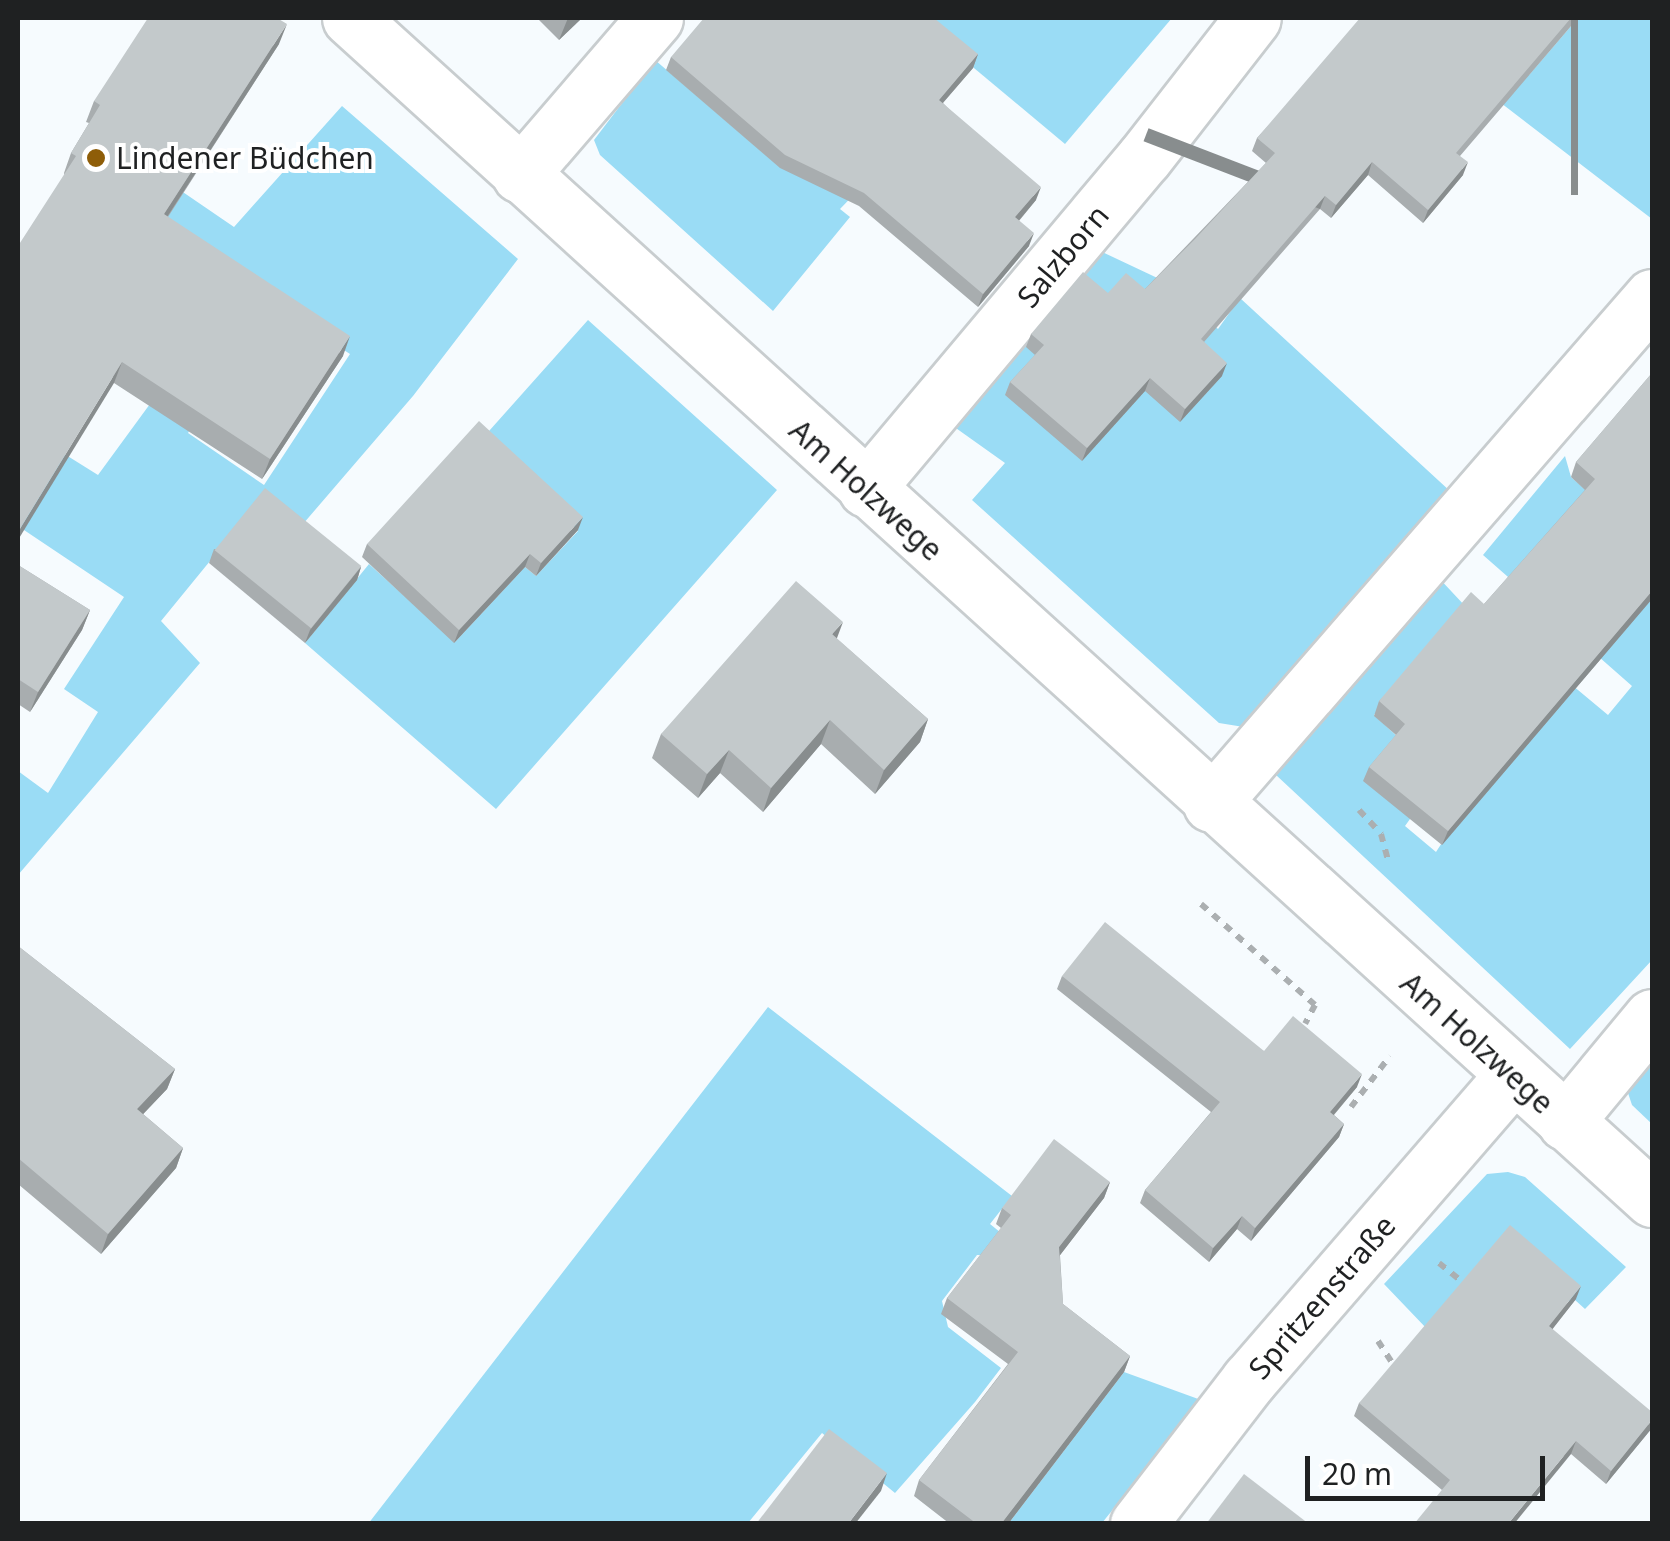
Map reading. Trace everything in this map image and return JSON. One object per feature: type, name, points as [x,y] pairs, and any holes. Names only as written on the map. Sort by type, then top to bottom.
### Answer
[{"type":"street","name":"Am Holzwege","points":[[350,18],[1211,804],[1652,1199]]},
{"type":"street","points":[[520,175],[655,18]]},
{"type":"street","name":"Salzborn","points":[[866,489],[1144,158],[1252,18]]},
{"type":"street","points":[[1211,804],[1652,297]]},
{"type":"street","name":"Am Holzwege","points":[[1566,1122],[1652,1017]]},
{"type":"street","name":"Spritzenstraße","points":[[1138,1524],[1250,1380],[1513,1075]]},
{"type":"path","points":[[1200,904],[1315,1005],[1304,1024]]},
{"type":"shaded area","points":[[914,18],[1172,18],[1065,144]]},
{"type":"shaded area","points":[[1578,18],[1652,18],[1652,219],[1441,57],[1529,75]]},
{"type":"shaded area","points":[[897,57],[947,98],[840,209],[850,217],[773,311],[600,155],[594,140],[655,60],[781,168]]},
{"type":"shaded area","points":[[342,106],[518,259],[413,396],[254,581],[219,550],[161,621],[200,663],[18,875],[18,771],[48,793],[98,712],[64,689],[124,597],[18,526],[18,425],[98,475],[177,367],[212,392],[188,433],[264,485],[350,354],[131,211],[155,173],[234,227]]},
{"type":"shaded area","points":[[1098,250],[1168,283],[1218,329],[1240,298],[1451,492],[1250,728],[1219,723],[972,500],[1005,463],[953,426]]},
{"type":"shaded area","points":[[588,320],[777,490],[496,809],[305,643],[369,564],[455,642],[525,567],[536,576],[578,531],[481,440]]},
{"type":"shaded area","points":[[1565,456],[1571,477],[1589,493],[1652,598],[1652,960],[1570,1049],[1276,775],[1437,576],[1466,607],[1374,715],[1400,739],[1410,819],[1405,826],[1436,852],[1554,670],[1608,715],[1632,686],[1483,555]]},
{"type":"shaded area","points":[[768,1007],[1012,1196],[990,1224],[1006,1237],[993,1255],[977,1255],[942,1301],[948,1327],[1001,1368],[975,1402],[895,1493],[822,1433],[748,1523],[368,1524]]},
{"type":"shaded area","points":[[1652,1045],[1652,1124],[1632,1105],[1627,1090]]},
{"type":"shaded area","points":[[1508,1172],[1525,1177],[1626,1267],[1585,1309],[1575,1300],[1428,1330],[1384,1284],[1487,1174]]},
{"type":"shaded area","points":[[1124,1372],[1201,1400],[1102,1523],[1008,1524]]},
{"type":"building","points":[[148,18],[277,18],[287,24],[164,214],[350,336],[270,459],[122,362],[18,532],[18,246],[76,156],[71,153],[100,105],[94,101]]},
{"type":"building","points":[[704,18],[934,18],[978,54],[939,100],[1041,187],[1015,217],[1034,233],[983,294],[864,193],[785,155],[671,57]]},
{"type":"building","points":[[1360,18],[1571,18],[1456,153],[1468,162],[1428,210],[1372,162],[1336,205],[1325,196],[1201,339],[1227,363],[1185,409],[1150,378],[1087,448],[1010,382],[1044,345],[1031,334],[1083,272],[1108,293],[1126,273],[1145,289],[1275,153],[1257,138]]},
{"type":"building","points":[[1652,373],[1652,591],[1448,831],[1369,767],[1405,724],[1379,701],[1471,592],[1484,604],[1595,479],[1576,462]]},
{"type":"building","points":[[479,421],[583,517],[541,563],[530,554],[459,630],[367,544]]},
{"type":"building","points":[[265,488],[361,566],[311,628],[215,550]]},
{"type":"building","points":[[18,565],[90,610],[38,692],[18,679]]},
{"type":"building","points":[[796,581],[843,622],[832,634],[928,719],[884,770],[830,720],[771,788],[729,750],[707,774],[661,734]]},
{"type":"building","points":[[1105,922],[1264,1051],[1293,1016],[1362,1074],[1330,1112],[1344,1124],[1255,1228],[1242,1216],[1213,1248],[1145,1190],[1220,1102],[1062,976]]},
{"type":"building","points":[[18,946],[175,1069],[137,1109],[183,1148],[108,1234],[18,1158]]},
{"type":"building","points":[[1054,1139],[1110,1182],[1059,1247],[1063,1304],[1130,1356],[1001,1524],[977,1524],[919,1480],[1018,1352],[947,1298],[1011,1215],[1002,1208]]},
{"type":"building","points":[[1510,1225],[1581,1286],[1549,1326],[1652,1412],[1652,1420],[1611,1471],[1576,1441],[1508,1524],[1414,1524],[1450,1480],[1359,1403]]},
{"type":"building","points":[[829,1429],[887,1473],[848,1524],[756,1524]]},
{"type":"building","points":[[1244,1474],[1309,1524],[1206,1524]]},
{"type":"place","name":"Lindener Büdchen","points":[[96,158]]}]
